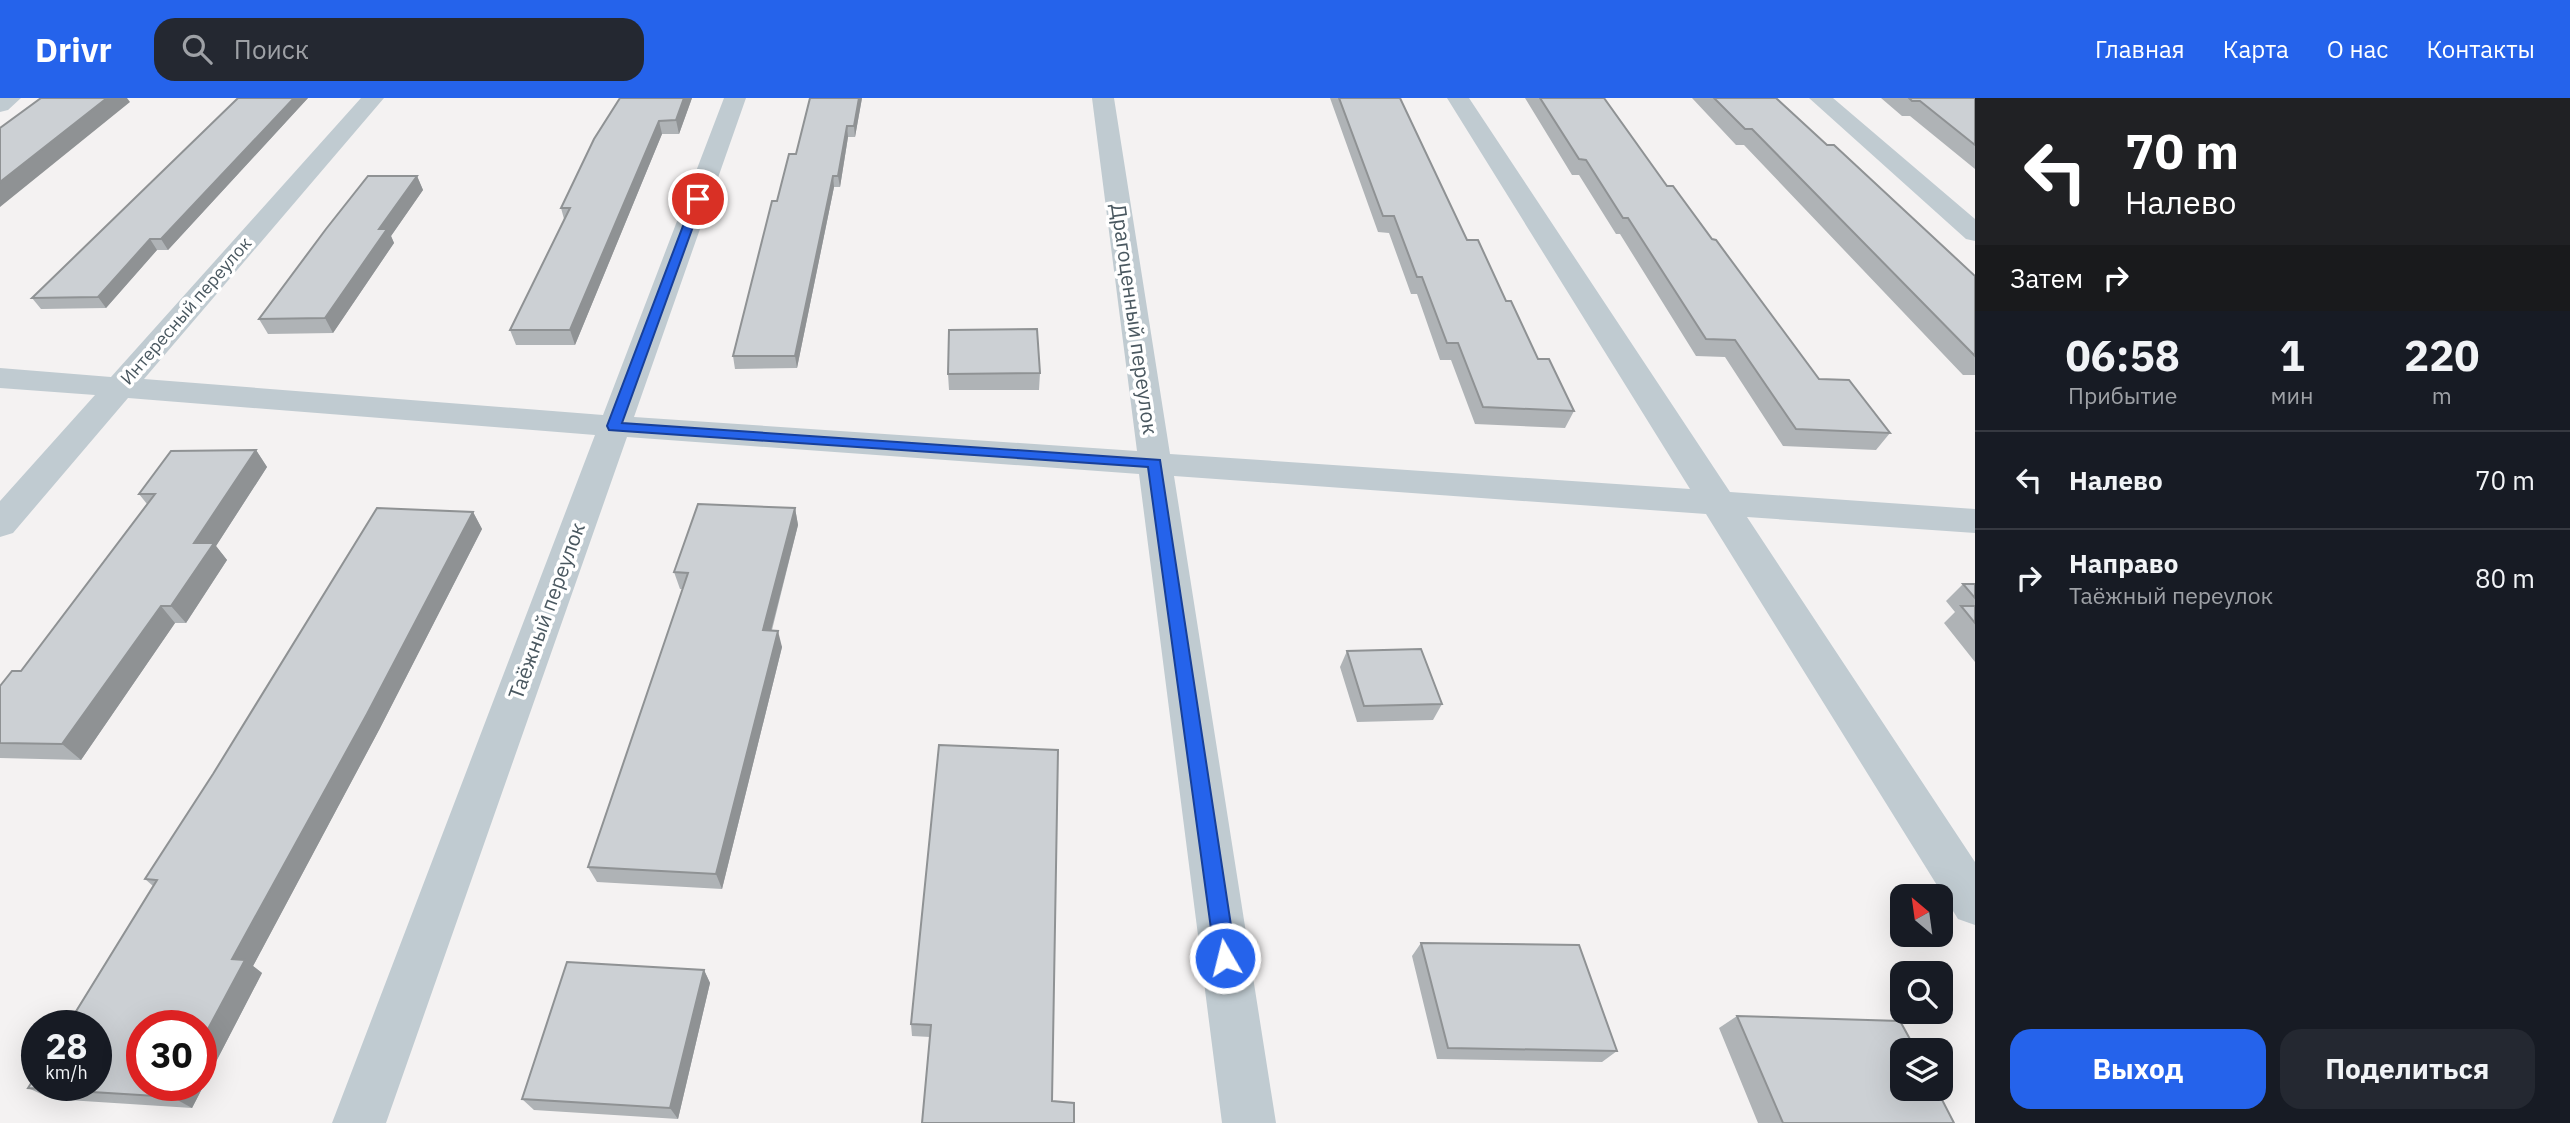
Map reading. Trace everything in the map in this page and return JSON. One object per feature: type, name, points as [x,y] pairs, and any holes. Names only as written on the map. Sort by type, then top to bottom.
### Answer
[{"type":"street","points":[[0,105],[10,98]]},
{"type":"street","name":"Интересный переулок","points":[[0,524],[373,98]]},
{"type":"street","name":"Таёжный переулок","points":[[359,1123],[734,98]]},
{"type":"street","name":"Драгоценный переулок","points":[[1103,98],[1249,1123]]},
{"type":"street","points":[[1458,98],[1975,903]]},
{"type":"street","points":[[1820,98],[1975,233]]},
{"type":"street","points":[[0,378],[614,426],[1975,521]]},
{"type":"building","points":[[41,98],[107,98],[0,182],[0,128]]},
{"type":"building","points":[[238,98],[294,98],[161,239],[150,239],[98,297],[32,298]]},
{"type":"building","points":[[620,98],[684,98],[676,120],[659,121],[570,330],[510,330],[570,208],[561,208],[594,139]]},
{"type":"building","points":[[810,98],[859,98],[854,126],[847,126],[838,176],[833,176],[795,356],[733,356],[772,201],[777,201],[789,154],[796,154]]},
{"type":"building","points":[[1339,98],[1400,98],[1467,240],[1478,240],[1506,301],[1511,301],[1538,359],[1549,359],[1574,411],[1483,407],[1458,343],[1447,343],[1422,277],[1417,277],[1394,216],[1383,216]]},
{"type":"building","points":[[1540,98],[1604,98],[1667,186],[1673,186],[1712,239],[1716,240],[1819,379],[1849,380],[1890,433],[1796,429],[1735,340],[1706,339],[1628,218],[1623,218],[1586,160],[1579,159]]},
{"type":"building","points":[[1714,98],[1776,98],[1827,145],[1834,145],[1975,276],[1975,356],[1752,129],[1745,129]]},
{"type":"building","points":[[1909,98],[1975,98],[1975,145],[1920,101],[1912,101]]},
{"type":"building","points":[[368,176],[417,176],[379,229],[387,229],[325,318],[259,319],[326,229]]},
{"type":"building","points":[[1037,329],[1040,373],[948,374],[949,330]]},
{"type":"building","points":[[256,450],[194,543],[214,543],[171,606],[161,606],[62,744],[0,743],[0,686],[12,671],[21,671],[155,494],[139,494],[171,451]]},
{"type":"building","points":[[698,504],[795,508],[763,630],[778,631],[716,874],[588,867],[688,573],[674,572]]},
{"type":"building","points":[[377,508],[473,512],[367,714],[232,959],[245,960],[217,1012],[217,1010],[126,1010],[126,1094],[112,1093],[112,1010],[77,1010],[157,880],[145,879]]},
{"type":"building","points":[[1963,584],[1975,584],[1975,598]]},
{"type":"building","points":[[1961,606],[1975,606],[1975,623]]},
{"type":"building","points":[[1421,649],[1442,704],[1364,706],[1347,651]]},
{"type":"building","points":[[939,745],[1058,750],[1052,1101],[1074,1103],[1074,1123],[922,1123],[931,1025],[911,1024]]},
{"type":"building","points":[[1421,943],[1579,945],[1617,1051],[1448,1048]]},
{"type":"building","points":[[567,962],[704,970],[670,1108],[522,1099]]},
{"type":"building","points":[[1737,1016],[1890,1021],[1890,1024],[1902,1024],[1909,1038],[1890,1038],[1890,1101],[1943,1101],[1954,1123],[1783,1123]]},
{"type":"route","points":[[698,199],[614,426],[1155,463],[1225,958]]}]
